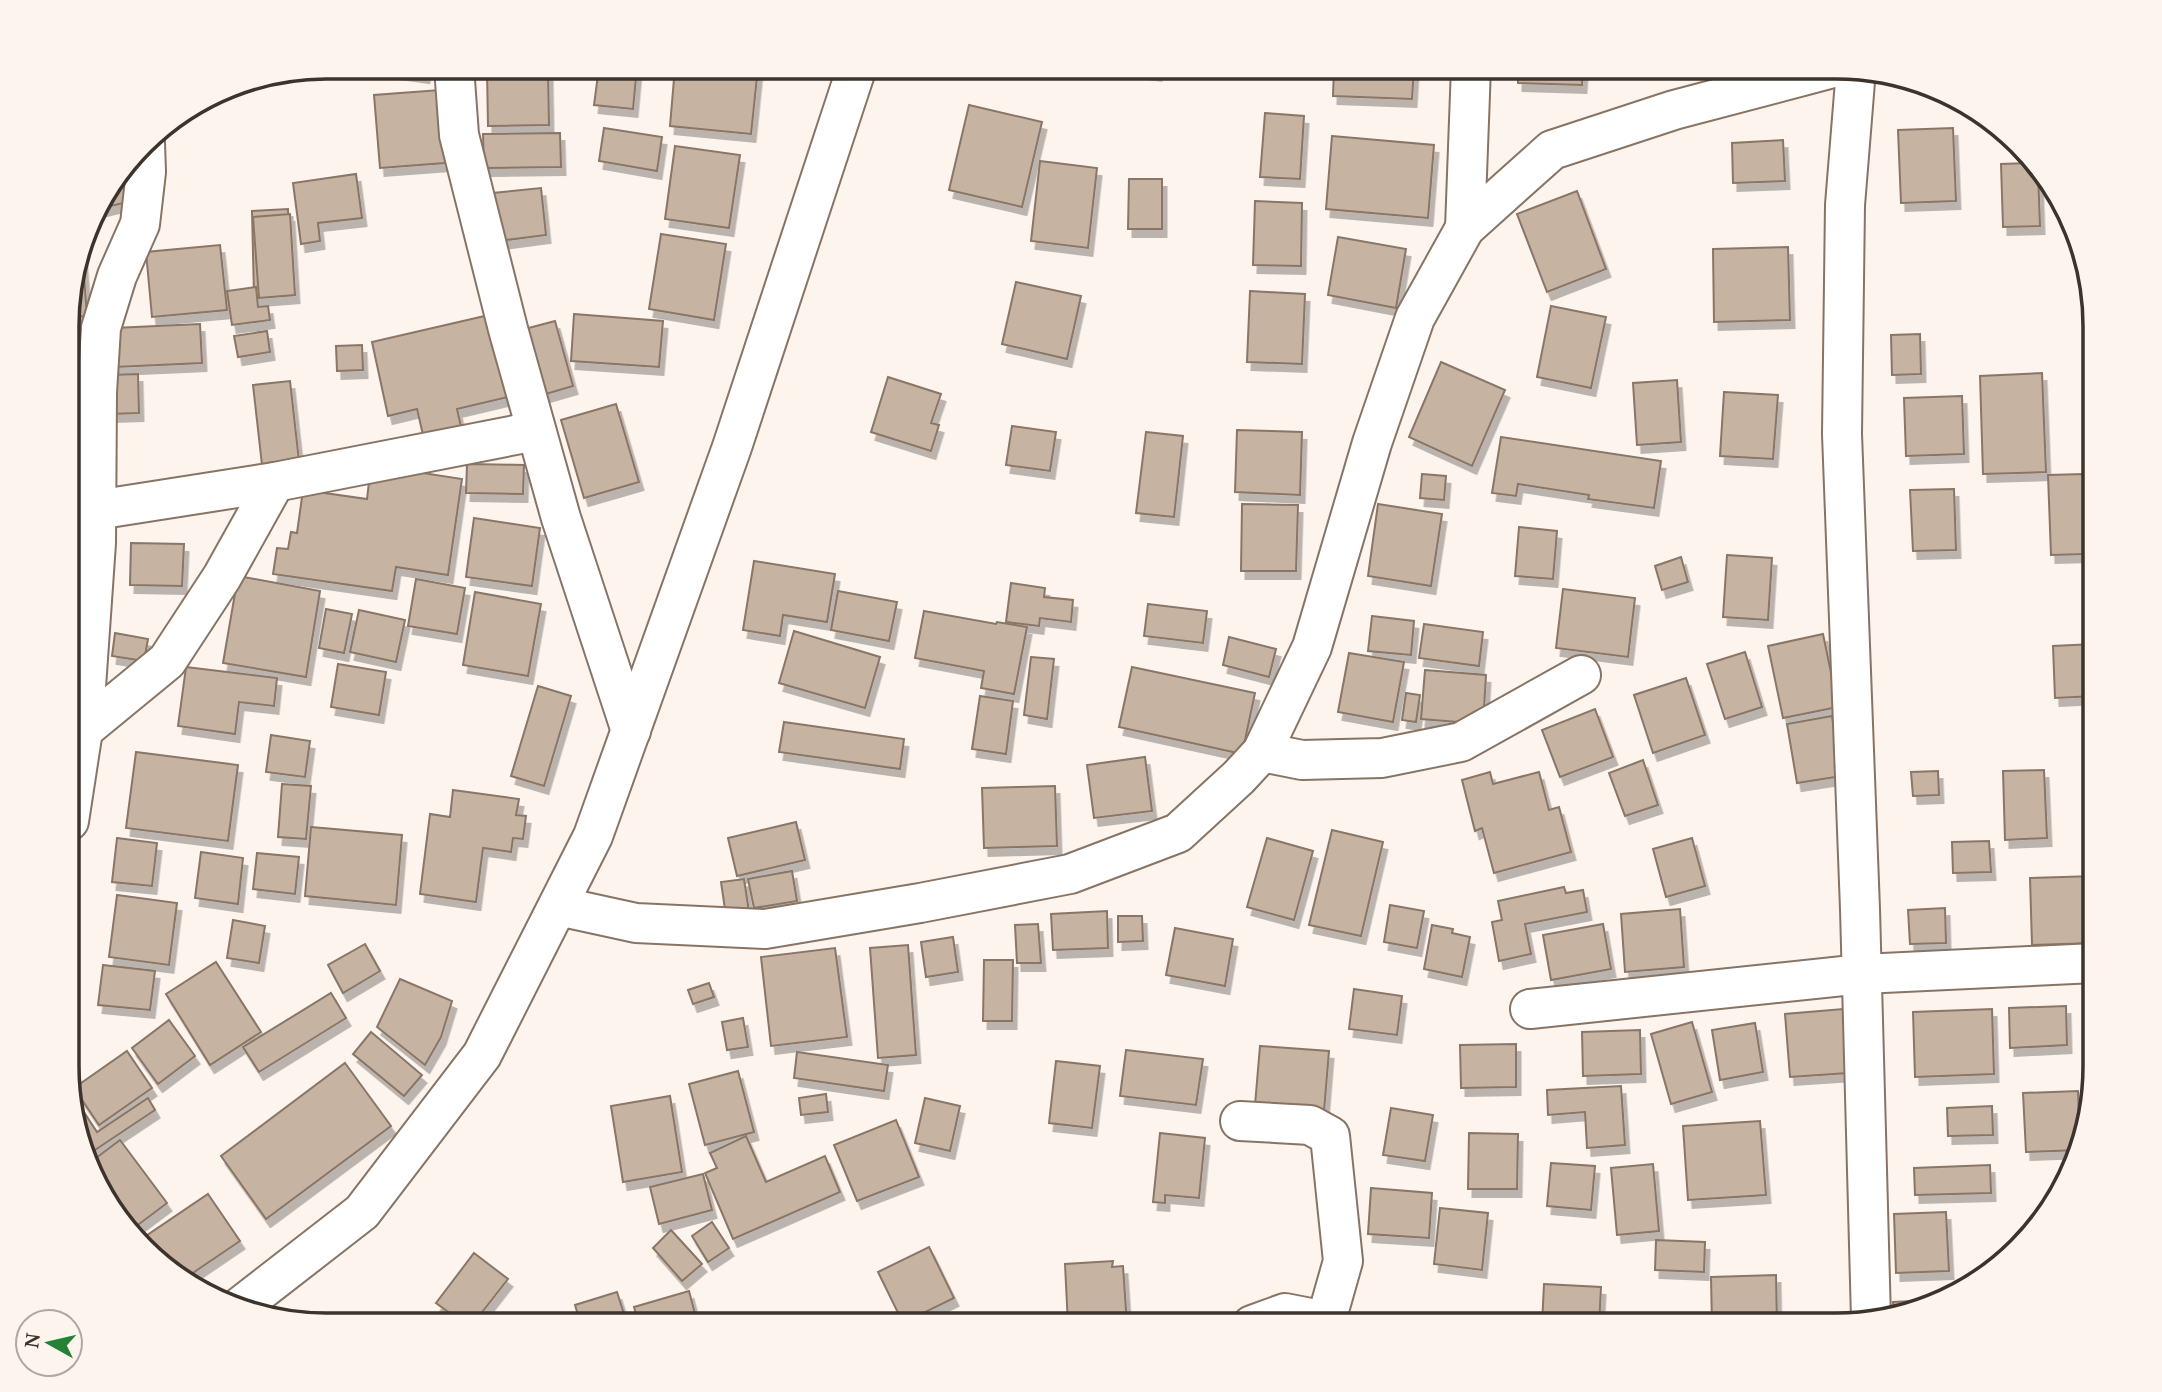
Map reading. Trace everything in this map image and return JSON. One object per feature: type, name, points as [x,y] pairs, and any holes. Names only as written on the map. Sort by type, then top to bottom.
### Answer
[{"type":"street","points":[[455,79],[459,135],[508,329],[561,518],[631,731]]},
{"type":"street","points":[[250,1301],[362,1212],[482,1055],[593,836],[732,447],[853,79]]},
{"type":"street","points":[[1465,228],[1471,79]]},
{"type":"street","points":[[558,906],[636,923],[765,929],[1070,874],[1178,833],[1262,752],[1312,648],[1372,443],[1415,318],[1465,228],[1552,150],[1674,110],[1792,79]]},
{"type":"street","points":[[1855,79],[1845,205],[1842,434],[1862,974],[1871,1311]]},
{"type":"street","points":[[79,756],[96,543],[97,392],[101,328],[117,276],[140,224],[145,157]]},
{"type":"street","points":[[96,510],[275,482],[536,431]]},
{"type":"street","points":[[83,730],[167,661],[222,577],[275,482]]},
{"type":"street","points":[[1262,752],[1302,760],[1382,758],[1461,742],[1581,674]]},
{"type":"street","points":[[1530,1009],[1862,974],[2083,964]]},
{"type":"street","points":[[1240,1121],[1310,1125],[1330,1136],[1343,1261],[1330,1313]]},
{"type":"building","points":[[487,79],[548,79],[549,125],[488,126]]},
{"type":"building","points":[[597,79],[636,79],[633,109],[594,105]]},
{"type":"building","points":[[674,79],[757,79],[751,134],[670,126]]},
{"type":"building","points":[[1334,79],[1413,79],[1412,99],[1333,96]]},
{"type":"building","points":[[1518,79],[1582,79],[1582,85],[1518,83]]},
{"type":"building","points":[[440,90],[445,163],[380,168],[374,95]]},
{"type":"building","points":[[969,105],[1042,122],[1022,207],[949,190]]},
{"type":"building","points":[[1265,113],[1304,116],[1300,179],[1260,177]]},
{"type":"building","points":[[604,128],[662,137],[657,171],[599,161]]},
{"type":"building","points":[[1953,128],[1956,201],[1901,203],[1898,130]]},
{"type":"building","points":[[560,133],[561,167],[484,168],[483,134]]},
{"type":"building","points":[[1332,136],[1434,145],[1428,218],[1326,209]]},
{"type":"building","points":[[1783,140],[1785,181],[1733,183],[1732,143]]},
{"type":"building","points":[[675,146],[740,155],[729,228],[665,219]]},
{"type":"building","points":[[1040,161],[1097,168],[1088,248],[1031,241]]},
{"type":"building","points":[[2022,163],[2038,183],[2040,226],[2003,227],[2001,164]]},
{"type":"building","points":[[356,174],[362,218],[318,223],[320,241],[301,244],[293,183]]},
{"type":"building","points":[[130,175],[136,200],[110,206]]},
{"type":"building","points":[[1129,179],[1162,179],[1162,229],[1128,229]]},
{"type":"building","points":[[541,188],[546,235],[499,241],[493,193]]},
{"type":"building","points":[[1577,191],[1606,269],[1547,292],[1517,214]]},
{"type":"building","points":[[1255,201],[1302,203],[1301,266],[1253,265]]},
{"type":"building","points":[[288,209],[291,295],[254,296],[252,211]]},
{"type":"building","points":[[290,214],[295,295],[259,298],[253,217]]},
{"type":"building","points":[[661,234],[726,244],[714,320],[649,309]]},
{"type":"building","points":[[1338,237],[1406,249],[1396,308],[1328,295]]},
{"type":"building","points":[[220,245],[227,310],[152,317],[146,252]]},
{"type":"building","points":[[1788,247],[1790,320],[1714,322],[1713,249]]},
{"type":"building","points":[[84,274],[87,316],[79,316]]},
{"type":"building","points":[[1016,282],[1081,296],[1067,359],[1002,344]]},
{"type":"building","points":[[256,287],[258,307],[268,306],[270,320],[232,325],[227,291]]},
{"type":"building","points":[[1250,291],[1305,294],[1302,364],[1247,362]]},
{"type":"building","points":[[1551,306],[1606,317],[1591,388],[1537,377]]},
{"type":"building","points":[[574,314],[663,321],[659,367],[571,361]]},
{"type":"building","points":[[489,315],[508,397],[457,409],[462,431],[424,439],[417,409],[388,416],[372,342]]},
{"type":"building","points":[[555,321],[573,386],[539,396],[521,330]]},
{"type":"building","points":[[200,324],[202,363],[115,367],[114,328]]},
{"type":"building","points":[[267,331],[270,352],[238,357],[234,336]]},
{"type":"building","points":[[1920,334],[1921,374],[1892,375],[1891,335]]},
{"type":"building","points":[[362,345],[363,370],[337,371],[336,346]]},
{"type":"building","points":[[1441,362],[1505,390],[1472,466],[1409,437]]},
{"type":"building","points":[[2042,373],[2046,472],[1983,474],[1980,376]]},
{"type":"building","points":[[138,374],[139,413],[110,414],[108,375]]},
{"type":"building","points":[[888,377],[941,394],[931,423],[939,425],[931,451],[871,432]]},
{"type":"building","points":[[1677,380],[1681,442],[1637,445],[1633,383]]},
{"type":"building","points":[[290,381],[299,461],[262,465],[253,385]]},
{"type":"building","points":[[1724,392],[1778,395],[1773,459],[1720,456]]},
{"type":"building","points":[[1962,396],[1964,454],[1906,456],[1904,398]]},
{"type":"building","points":[[616,404],[639,482],[584,498],[561,420]]},
{"type":"building","points":[[1012,426],[1056,432],[1050,471],[1006,465]]},
{"type":"building","points":[[1237,430],[1302,432],[1300,495],[1235,492]]},
{"type":"building","points":[[1146,432],[1183,436],[1174,517],[1136,513]]},
{"type":"building","points":[[1501,437],[1661,461],[1654,508],[1588,499],[1589,495],[1518,484],[1516,496],[1492,493]]},
{"type":"building","points":[[467,464],[524,465],[523,494],[466,493]]},
{"type":"building","points":[[371,465],[462,479],[448,575],[396,567],[392,591],[273,574],[277,548],[288,549],[291,532],[297,533],[303,490],[367,499]]},
{"type":"building","points":[[1422,474],[1446,476],[1444,500],[1420,498]]},
{"type":"building","points":[[2083,474],[2083,554],[2051,555],[2048,475]]},
{"type":"building","points":[[1954,489],[1956,550],[1913,551],[1910,490]]},
{"type":"building","points":[[1242,504],[1298,505],[1296,571],[1241,571]]},
{"type":"building","points":[[1378,504],[1442,514],[1431,586],[1368,576]]},
{"type":"building","points":[[474,518],[540,528],[532,586],[466,577]]},
{"type":"building","points":[[1519,527],[1557,531],[1553,579],[1515,576]]},
{"type":"building","points":[[131,543],[184,544],[182,586],[130,585]]},
{"type":"building","points":[[1727,555],[1772,558],[1768,620],[1723,617]]},
{"type":"building","points":[[1681,557],[1688,582],[1662,590],[1655,566]]},
{"type":"building","points":[[754,561],[835,574],[827,622],[783,615],[780,636],[743,630]]},
{"type":"building","points":[[238,576],[320,591],[306,677],[223,663]]},
{"type":"building","points":[[416,579],[465,588],[457,634],[408,626]]},
{"type":"building","points":[[1011,583],[1045,588],[1044,597],[1073,600],[1071,622],[1040,618],[1039,626],[1006,622]]},
{"type":"building","points":[[1563,589],[1635,598],[1628,657],[1556,648]]},
{"type":"building","points":[[838,591],[897,602],[889,641],[831,630]]},
{"type":"building","points":[[475,592],[541,604],[528,676],[463,665]]},
{"type":"building","points":[[1148,604],[1207,611],[1203,643],[1144,636]]},
{"type":"building","points":[[326,609],[352,614],[344,653],[319,648]]},
{"type":"building","points":[[359,610],[405,620],[396,662],[350,652]]},
{"type":"building","points":[[924,611],[1027,627],[1014,694],[981,688],[984,671],[915,658]]},
{"type":"building","points":[[1372,616],[1414,621],[1411,655],[1368,651]]},
{"type":"building","points":[[1424,624],[1483,632],[1479,666],[1419,658]]},
{"type":"building","points":[[794,631],[880,657],[865,708],[779,683]]},
{"type":"building","points":[[115,633],[148,639],[144,661],[112,656]]},
{"type":"building","points":[[1823,634],[1838,707],[1783,718],[1768,646]]},
{"type":"building","points":[[1229,637],[1276,649],[1269,677],[1223,665]]},
{"type":"building","points":[[2083,645],[2083,697],[2055,698],[2053,646]]},
{"type":"building","points":[[1745,652],[1762,707],[1725,719],[1707,664]]},
{"type":"building","points":[[1349,653],[1404,662],[1393,722],[1338,712]]},
{"type":"building","points":[[1031,657],[1054,659],[1047,719],[1024,715]]},
{"type":"building","points":[[338,664],[386,672],[379,715],[331,707]]},
{"type":"building","points":[[186,667],[277,678],[274,706],[239,702],[235,734],[178,726]]},
{"type":"building","points":[[1132,667],[1255,693],[1242,754],[1119,727]]},
{"type":"building","points":[[1425,670],[1486,675],[1483,724],[1421,719]]},
{"type":"building","points":[[1686,678],[1705,735],[1653,753],[1634,695]]},
{"type":"building","points":[[538,686],[571,696],[544,786],[511,776]]},
{"type":"building","points":[[1406,693],[1420,695],[1416,722],[1402,720]]},
{"type":"building","points":[[980,696],[1013,701],[1006,754],[972,749]]},
{"type":"building","points":[[1595,709],[1613,757],[1560,777],[1542,730]]},
{"type":"building","points":[[1832,716],[1842,776],[1797,783],[1787,724]]},
{"type":"building","points":[[784,722],[904,739],[900,769],[779,752]]},
{"type":"building","points":[[271,735],[310,741],[305,777],[266,772]]},
{"type":"building","points":[[136,752],[238,765],[228,841],[126,828]]},
{"type":"building","points":[[1145,757],[1152,811],[1094,818],[1087,765]]},
{"type":"building","points":[[1643,760],[1658,805],[1625,816],[1609,773]]},
{"type":"building","points":[[2044,770],[2047,838],[2005,840],[2003,771]]},
{"type":"building","points":[[1938,771],[1939,795],[1913,796],[1911,772]]},
{"type":"building","points":[[1490,772],[1493,784],[1539,772],[1549,810],[1559,807],[1571,852],[1494,873],[1482,828],[1475,831],[1462,780]]},
{"type":"building","points":[[282,784],[311,786],[306,839],[278,837]]},
{"type":"building","points":[[1055,786],[1057,846],[984,848],[982,788]]},
{"type":"building","points":[[453,790],[519,799],[516,815],[526,816],[523,839],[513,838],[511,852],[483,848],[476,902],[420,894],[430,814],[450,817]]},
{"type":"building","points":[[796,822],[805,860],[737,876],[728,838]]},
{"type":"building","points":[[311,827],[402,835],[396,905],[305,896]]},
{"type":"building","points":[[1332,830],[1383,842],[1361,936],[1309,925]]},
{"type":"building","points":[[117,838],[157,843],[152,886],[112,882]]},
{"type":"building","points":[[1267,838],[1313,851],[1294,920],[1247,907]]},
{"type":"building","points":[[1692,838],[1705,886],[1666,897],[1653,849]]},
{"type":"building","points":[[1989,841],[1991,872],[1953,873],[1952,842]]},
{"type":"building","points":[[201,852],[243,858],[238,904],[195,898]]},
{"type":"building","points":[[257,853],[299,857],[295,894],[253,889]]},
{"type":"building","points":[[792,871],[797,901],[754,908],[748,879]]},
{"type":"building","points":[[2083,876],[2083,943],[2032,945],[2030,878]]},
{"type":"building","points":[[744,879],[749,912],[726,916],[721,882]]},
{"type":"building","points":[[1564,887],[1566,893],[1583,890],[1587,912],[1525,924],[1531,954],[1499,961],[1492,922],[1502,920],[1498,901]]},
{"type":"building","points":[[117,895],[177,903],[169,965],[109,957]]},
{"type":"building","points":[[1390,905],[1424,911],[1417,948],[1384,942]]},
{"type":"building","points":[[1945,908],[1946,943],[1910,944],[1908,910]]},
{"type":"building","points":[[1680,909],[1684,967],[1625,972],[1621,914]]},
{"type":"building","points":[[1107,911],[1108,948],[1053,950],[1051,914]]},
{"type":"building","points":[[1118,916],[1142,916],[1143,941],[1118,942]]},
{"type":"building","points":[[233,920],[265,926],[259,963],[227,958]]},
{"type":"building","points":[[1038,924],[1041,963],[1017,963],[1015,925]]},
{"type":"building","points":[[1603,924],[1611,969],[1551,980],[1543,935]]},
{"type":"building","points":[[1432,925],[1453,929],[1452,933],[1470,937],[1462,977],[1424,969]]},
{"type":"building","points":[[1175,928],[1233,939],[1225,986],[1166,975]]},
{"type":"building","points":[[953,937],[958,972],[926,977],[921,942]]},
{"type":"building","points":[[365,944],[380,971],[343,993],[328,965]]},
{"type":"building","points":[[908,945],[916,1055],[878,1058],[870,948]]},
{"type":"building","points":[[835,948],[847,1037],[771,1046],[761,957]]},
{"type":"building","points":[[984,960],[1013,960],[1012,1021],[983,1021]]},
{"type":"building","points":[[216,962],[261,1032],[210,1065],[166,994]]},
{"type":"building","points":[[103,965],[155,971],[150,1010],[98,1005]]},
{"type":"building","points":[[400,979],[452,1001],[441,1037],[425,1065],[377,1027]]},
{"type":"building","points":[[709,983],[714,997],[693,1004],[688,990]]},
{"type":"building","points":[[1354,989],[1402,996],[1397,1035],[1349,1029]]},
{"type":"building","points":[[331,993],[346,1018],[259,1072],[243,1047]]},
{"type":"building","points":[[2066,1006],[2067,1045],[2010,1048],[2009,1008]]},
{"type":"building","points":[[1843,1009],[1848,1073],[1790,1077],[1785,1014]]},
{"type":"building","points":[[1992,1009],[1994,1074],[1915,1077],[1913,1012]]},
{"type":"building","points":[[743,1018],[748,1047],[727,1050],[722,1022]]},
{"type":"building","points":[[169,1020],[195,1056],[158,1084],[132,1048]]},
{"type":"building","points":[[1692,1022],[1712,1092],[1671,1104],[1651,1034]]},
{"type":"building","points":[[1755,1023],[1763,1072],[1720,1080],[1712,1030]]},
{"type":"building","points":[[1640,1030],[1641,1074],[1583,1076],[1582,1032]]},
{"type":"building","points":[[371,1032],[422,1075],[404,1096],[353,1054]]},
{"type":"building","points":[[1516,1044],[1516,1087],[1461,1088],[1460,1045]]},
{"type":"building","points":[[1260,1046],[1329,1051],[1324,1111],[1255,1105]]},
{"type":"building","points":[[1126,1050],[1203,1059],[1196,1105],[1120,1096]]},
{"type":"building","points":[[127,1051],[152,1088],[99,1125],[81,1098],[79,1084]]},
{"type":"building","points":[[797,1052],[888,1065],[884,1091],[794,1078]]},
{"type":"building","points":[[1056,1061],[1100,1066],[1092,1128],[1049,1123]]},
{"type":"building","points":[[345,1063],[391,1126],[266,1219],[221,1156]]},
{"type":"building","points":[[738,1071],[754,1132],[705,1145],[689,1084]]},
{"type":"building","points":[[1621,1086],[1625,1145],[1587,1148],[1585,1112],[1548,1115],[1547,1090]]},
{"type":"building","points":[[2078,1091],[2079,1116],[2068,1150],[2026,1152],[2023,1093]]},
{"type":"building","points":[[826,1094],[828,1112],[801,1115],[799,1098]]},
{"type":"building","points":[[670,1096],[682,1172],[623,1182],[611,1106]]},
{"type":"building","points":[[148,1098],[155,1110],[94,1151],[82,1110],[97,1132]]},
{"type":"building","points":[[925,1098],[960,1106],[950,1151],[915,1143]]},
{"type":"building","points":[[1992,1106],[1993,1135],[1948,1136],[1947,1108]]},
{"type":"building","points":[[1391,1108],[1433,1115],[1425,1161],[1383,1155]]},
{"type":"building","points":[[896,1120],[919,1177],[857,1201],[834,1145]]},
{"type":"building","points":[[1760,1121],[1766,1195],[1688,1200],[1683,1126]]},
{"type":"building","points":[[1160,1133],[1205,1138],[1199,1198],[1165,1195],[1165,1203],[1153,1202]]},
{"type":"building","points":[[1469,1133],[1518,1134],[1517,1189],[1468,1189]]},
{"type":"building","points":[[746,1136],[766,1182],[825,1156],[840,1192],[733,1239],[705,1173],[717,1168],[710,1153]]},
{"type":"building","points":[[120,1140],[167,1203],[137,1226],[120,1204],[97,1158]]},
{"type":"building","points":[[1551,1163],[1595,1166],[1591,1210],[1547,1206]]},
{"type":"building","points":[[1653,1164],[1659,1231],[1617,1235],[1611,1168]]},
{"type":"building","points":[[1990,1165],[1991,1193],[1915,1195],[1914,1168]]},
{"type":"building","points":[[703,1174],[712,1210],[659,1224],[650,1187]]},
{"type":"building","points":[[1371,1188],[1432,1193],[1429,1238],[1368,1234]]},
{"type":"building","points":[[208,1194],[240,1241],[191,1274],[146,1236]]},
{"type":"building","points":[[1440,1208],[1488,1213],[1482,1270],[1434,1264]]},
{"type":"building","points":[[1946,1212],[1949,1271],[1896,1273],[1894,1214]]},
{"type":"building","points":[[712,1222],[729,1248],[708,1262],[692,1236]]},
{"type":"building","points":[[671,1230],[702,1264],[682,1281],[653,1248]]},
{"type":"building","points":[[1656,1240],[1705,1242],[1704,1272],[1655,1270]]},
{"type":"building","points":[[929,1247],[954,1298],[923,1313],[898,1313],[878,1272]]},
{"type":"building","points":[[474,1253],[508,1279],[481,1313],[450,1313],[436,1303]]},
{"type":"building","points":[[1113,1261],[1112,1267],[1123,1266],[1126,1313],[1067,1313],[1065,1264]]},
{"type":"building","points":[[1776,1275],[1777,1313],[1712,1313],[1711,1277]]},
{"type":"building","points":[[1544,1284],[1601,1287],[1600,1313],[1543,1313]]},
{"type":"building","points":[[689,1291],[695,1313],[636,1313],[634,1307]]},
{"type":"building","points":[[617,1292],[624,1313],[577,1313],[575,1305]]},
{"type":"building","points":[[1913,1301],[1893,1307],[1893,1302]]}]
